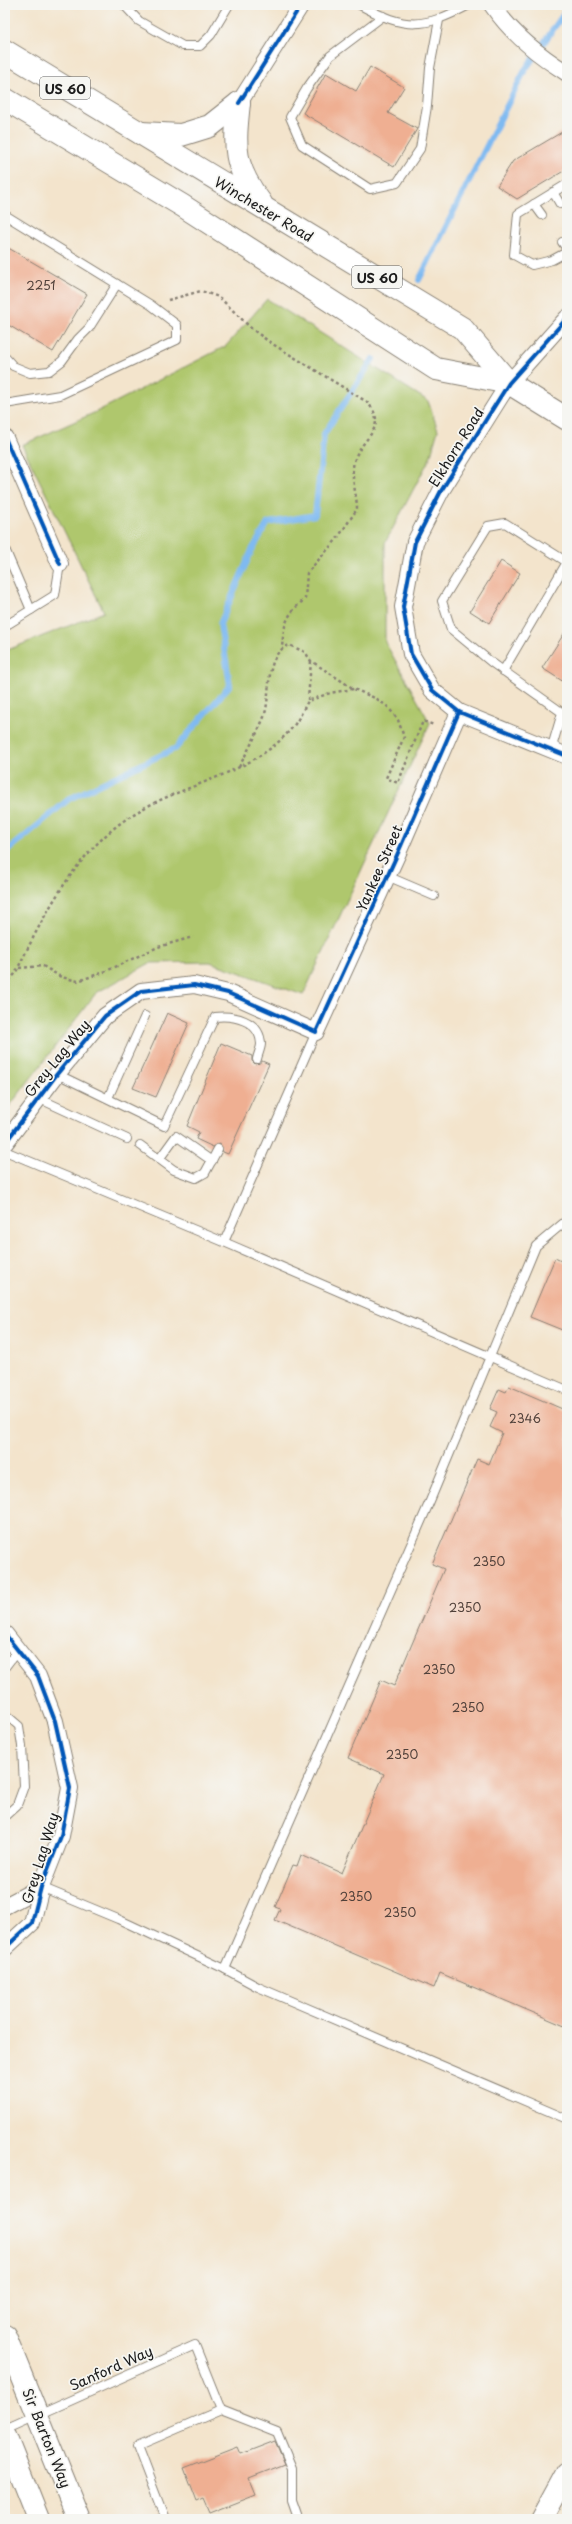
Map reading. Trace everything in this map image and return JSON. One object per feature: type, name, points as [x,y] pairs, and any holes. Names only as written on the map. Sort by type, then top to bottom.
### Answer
[{"type":"main road","name":"Winchester Road","points":[[5,51],[462,328],[509,384],[567,419]]},
{"type":"main road","name":"Winchester Road","points":[[5,99],[183,206],[436,369],[509,384]]},
{"type":"main road","points":[[138,133],[181,135],[188,133],[210,126],[240,103]]},
{"type":"main road","points":[[240,103],[236,156],[246,183],[266,210]]},
{"type":"main road","name":"Sir Barton Way","points":[[5,2336],[79,2519]]},
{"type":"main road","points":[[5,2436],[38,2519]]},
{"type":"main road","points":[[542,2519],[567,2473]]},
{"type":"street","points":[[240,103],[301,5]]},
{"type":"street","points":[[492,5],[505,24],[517,36],[550,62],[567,73]]},
{"type":"street","name":"Elkhorn Road","points":[[567,318],[509,384],[441,491],[415,542],[402,607],[411,654],[432,690],[458,712],[567,756]]},
{"type":"street","points":[[5,438],[60,564]]},
{"type":"street","name":"Yankee Street","points":[[316,1032],[387,876],[458,712]]},
{"type":"street","name":"Grey Lag Way","points":[[5,1143],[38,1098],[105,1016],[141,991],[194,985],[228,992],[316,1032]]},
{"type":"street","name":"Grey Lag Way","points":[[5,1634],[38,1676],[55,1721],[70,1788],[61,1836],[41,1887],[32,1923],[5,1948]]},
{"type":"street","name":"Grey Lag Way","points":[[5,1906],[41,1887]]},
{"type":"lane","points":[[124,5],[139,22],[183,46],[200,46],[211,35],[229,5]]},
{"type":"lane","points":[[360,5],[383,16],[411,24],[439,20],[469,5]]},
{"type":"lane","points":[[383,16],[330,56],[307,88],[290,117],[302,144],[370,189],[397,183],[420,148],[428,106],[430,68],[439,20]]},
{"type":"lane","points":[[562,242],[567,251],[552,260],[532,265],[514,255],[518,214],[567,184]]},
{"type":"lane","points":[[553,192],[560,204]]},
{"type":"lane","points":[[534,204],[542,215]]},
{"type":"lane","points":[[5,215],[151,304],[177,325],[177,340],[60,395],[5,404]]},
{"type":"lane","points":[[5,357],[13,366],[30,373],[49,371],[62,361],[78,339],[89,328],[117,284]]},
{"type":"lane","points":[[503,671],[567,562],[505,524],[488,526],[442,601],[451,629],[503,671],[564,714],[551,750]]},
{"type":"lane","points":[[5,549],[31,610]]},
{"type":"lane","points":[[5,626],[55,594],[60,564]]},
{"type":"lane","points":[[387,876],[434,896]]},
{"type":"lane","points":[[108,1098],[145,1016]]},
{"type":"lane","points":[[164,1126],[215,1017],[241,1018],[249,1024],[258,1033],[261,1044],[257,1059]]},
{"type":"lane","points":[[224,1242],[316,1032]]},
{"type":"lane","points":[[57,1074],[164,1126],[212,1161]]},
{"type":"lane","points":[[38,1098],[127,1139]]},
{"type":"lane","points":[[160,1158],[176,1136]]},
{"type":"lane","points":[[140,1145],[160,1158],[174,1170],[196,1178],[205,1173],[218,1149]]},
{"type":"lane","points":[[5,1151],[224,1242],[567,1390]]},
{"type":"lane","points":[[226,1969],[416,1535],[536,1246],[567,1220]]},
{"type":"lane","points":[[5,1667],[18,1650]]},
{"type":"lane","points":[[5,1714],[19,1726],[22,1746],[24,1786],[18,1804],[5,1816]]},
{"type":"lane","points":[[41,1887],[118,1919],[226,1969],[258,1987],[567,2119]]},
{"type":"lane","name":"Sanford Way","points":[[5,2430],[37,2414],[195,2345],[221,2410]]},
{"type":"lane","points":[[166,2519],[137,2446],[221,2410],[277,2432],[292,2468],[292,2502],[298,2519]]},
{"type":"path","points":[[151,304],[201,291],[220,297],[253,330],[271,343],[357,396],[375,411],[377,421],[374,432],[354,461],[353,469],[358,509],[338,539],[307,573],[305,599],[293,610],[284,625],[282,648],[273,661],[264,715],[239,767]]},
{"type":"path","points":[[282,648],[290,645],[298,647],[305,652],[311,661],[354,689],[378,699],[388,707],[400,725],[404,737],[386,778],[398,783],[423,721],[450,733]]},
{"type":"path","points":[[5,986],[19,968],[63,884],[96,845],[131,815],[156,802],[226,774],[239,767],[280,739],[295,724],[308,701],[311,661]]},
{"type":"path","points":[[308,701],[330,693],[354,689]]},
{"type":"path","points":[[19,968],[43,966],[61,977],[78,981],[104,972],[158,947],[193,937]]},
{"type":"green space","points":[[267,299],[428,401],[438,430],[430,458],[385,543],[385,642],[430,723],[303,995],[210,962],[150,963],[96,993],[5,1112],[5,651],[104,612],[22,445],[96,412],[226,346]]},
{"type":"building","points":[[370,67],[404,87],[388,113],[417,129],[394,167],[303,113],[326,73],[356,91]]},
{"type":"building","points":[[567,129],[567,169],[517,199],[497,186],[513,161]]},
{"type":"building","points":[[5,246],[87,294],[53,352],[5,323]]},
{"type":"building","points":[[501,561],[520,573],[489,623],[470,611]]},
{"type":"building","points":[[567,629],[567,684],[542,668]]},
{"type":"building","points":[[167,1013],[189,1023],[156,1097],[133,1088]]},
{"type":"building","points":[[221,1043],[252,1056],[252,1061],[255,1064],[262,1061],[269,1064],[228,1154],[223,1152],[220,1144],[213,1147],[196,1139],[199,1132],[187,1126]]},
{"type":"building","points":[[555,1258],[567,1264],[567,1332],[530,1317]]},
{"type":"building","points":[[509,1386],[567,1411],[567,2027],[440,1973],[434,1988],[275,1920],[280,1909],[275,1907],[293,1865],[297,1866],[301,1855],[342,1873],[384,1774],[348,1758],[381,1680],[394,1686],[444,1569],[432,1564],[477,1459],[489,1464],[502,1433],[490,1427],[497,1412],[490,1409],[499,1389],[506,1392]]},
{"type":"building","points":[[275,2441],[285,2464],[249,2478],[256,2495],[210,2513],[204,2499],[197,2502],[184,2468],[238,2447],[241,2454]]},
{"type":"waterway","points":[[419,280],[525,70],[567,9]]},
{"type":"waterway","points":[[5,853],[69,799],[176,748],[230,685],[220,624],[252,550],[268,523],[315,515],[324,434],[373,359]]},
{"type":"cycle path","points":[[239,103],[301,5]]},
{"type":"cycle path","points":[[567,318],[509,383],[441,491],[415,542],[403,607],[411,654],[432,690],[459,712],[567,756]]},
{"type":"cycle path","points":[[5,438],[60,564]]},
{"type":"cycle path","points":[[5,1143],[57,1074],[105,1016],[141,991],[194,985],[228,993],[316,1032],[397,855],[459,712]]},
{"type":"cycle path","points":[[5,1634],[38,1676],[55,1721],[70,1788],[61,1836],[41,1887],[32,1923],[5,1948]]}]
